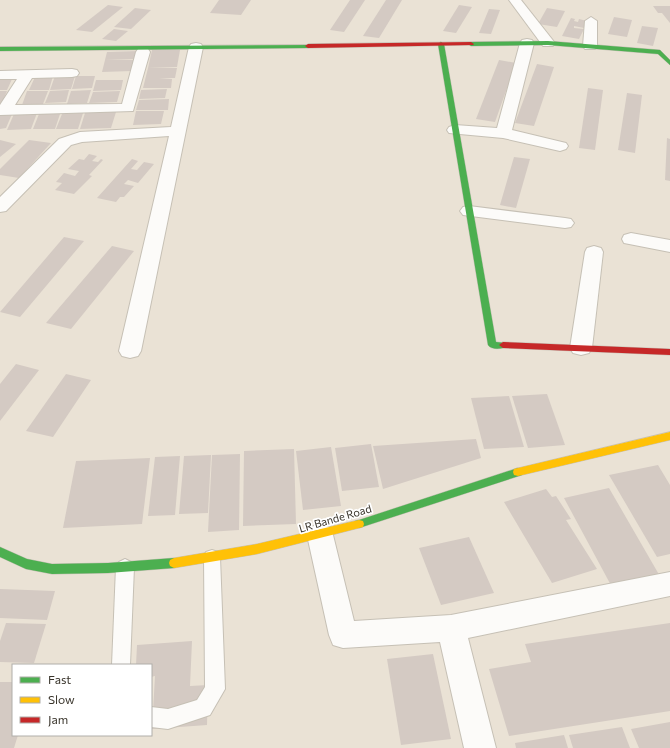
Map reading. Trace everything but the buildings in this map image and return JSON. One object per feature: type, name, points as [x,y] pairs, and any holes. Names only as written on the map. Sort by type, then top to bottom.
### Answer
[{"type":"street","points":[[515,0],[548,43]]},
{"type":"street","points":[[590,46],[591,21]]},
{"type":"street","points":[[503,133],[527,43]]},
{"type":"street","points":[[0,49],[548,43],[660,52],[670,63]]},
{"type":"street","points":[[441,44],[492,345],[670,352]]},
{"type":"street","points":[[130,351],[196,47]]},
{"type":"street","points":[[2,110],[128,108],[144,52]]},
{"type":"street","points":[[0,75],[72,73]]},
{"type":"street","points":[[2,110],[27,74]]},
{"type":"street","points":[[455,130],[503,133],[560,146]]},
{"type":"street","points":[[0,207],[65,142],[80,137],[95,135],[178,131]]},
{"type":"street","points":[[469,211],[565,223]]},
{"type":"street","points":[[630,238],[670,246]]},
{"type":"street","points":[[581,348],[594,252]]},
{"type":"street","name":"LR Bande Road","points":[[0,552],[10,558],[35,567],[72,569],[125,567],[212,557],[266,548],[320,535],[403,511],[496,478],[545,464],[670,436]]},
{"type":"street","points":[[320,535],[343,635],[451,628],[670,584]]},
{"type":"street","points":[[451,628],[480,748]]},
{"type":"lane","points":[[152,717],[168,719],[203,708],[215,689],[212,557]]},
{"type":"lane","points":[[121,664],[125,567]]},
{"type":"traffic: fast","points":[[471,44],[548,43],[660,52],[670,63]]},
{"type":"traffic: fast","points":[[441,44],[492,345],[503,345]]},
{"type":"traffic: fast","points":[[0,49],[308,46]]},
{"type":"traffic: fast","points":[[359,524],[518,472]]},
{"type":"traffic: fast","points":[[0,552],[26,564],[52,569],[108,568],[174,563]]},
{"type":"traffic: slow","points":[[518,472],[670,436]]},
{"type":"traffic: slow","points":[[174,563],[257,549],[359,524]]},
{"type":"traffic: jam","points":[[308,46],[471,44]]},
{"type":"traffic: jam","points":[[503,345],[670,352]]}]
